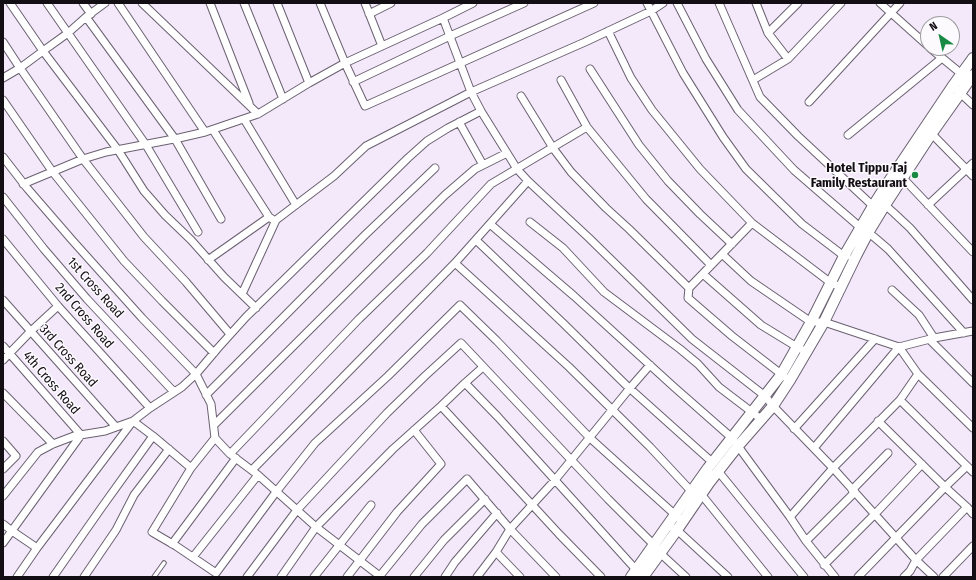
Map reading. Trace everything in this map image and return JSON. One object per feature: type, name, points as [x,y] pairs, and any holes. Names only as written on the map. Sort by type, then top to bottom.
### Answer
[{"type":"main road","points":[[928,130],[961,93],[973,58]]},
{"type":"main road","points":[[639,575],[715,466],[735,442],[773,406],[786,377],[802,349],[824,322],[856,256],[873,206],[899,174],[928,130],[952,87],[968,76]]},
{"type":"main road","points":[[802,349],[811,322],[844,256],[885,205],[899,174]]},
{"type":"main road","points":[[735,442],[752,413],[765,396],[786,377]]},
{"type":"street","points":[[10,3],[43,50],[118,150],[144,191],[208,260],[256,308]]},
{"type":"street","points":[[47,3],[146,145],[198,232]]},
{"type":"street","points":[[83,3],[89,15],[175,139],[221,219]]},
{"type":"street","points":[[3,78],[20,68],[43,50],[68,34],[105,3]]},
{"type":"street","points":[[118,3],[205,132]]},
{"type":"street","points":[[142,3],[258,114]]},
{"type":"street","points":[[210,3],[251,106]]},
{"type":"street","points":[[244,3],[282,99]]},
{"type":"street","points":[[277,3],[309,83]]},
{"type":"street","points":[[320,3],[353,82],[365,106],[594,3]]},
{"type":"street","points":[[364,3],[382,46]]},
{"type":"street","points":[[369,14],[391,3]]},
{"type":"street","points":[[455,3],[458,10]]},
{"type":"street","points":[[24,184],[83,158],[213,130],[258,114],[345,63],[473,3]]},
{"type":"street","points":[[353,82],[524,3]]},
{"type":"street","points":[[647,3],[683,73],[723,137],[746,169],[802,224],[844,256],[856,256]]},
{"type":"street","points":[[208,260],[296,205],[334,176],[366,146],[471,92],[585,42],[651,11],[663,3]]},
{"type":"street","points":[[677,3],[706,59],[738,110],[794,170],[864,231],[888,249],[964,332]]},
{"type":"street","points":[[719,3],[760,97],[798,136],[873,206],[885,205],[910,228],[973,300]]},
{"type":"street","points":[[756,3],[768,33],[788,58]]},
{"type":"street","points":[[768,33],[798,3]]},
{"type":"street","points":[[752,80],[788,58],[841,3]]},
{"type":"street","points":[[880,3],[920,39]]},
{"type":"street","points":[[809,102],[900,3]]},
{"type":"street","points":[[443,18],[471,92],[517,169],[692,339],[765,396],[794,429],[833,468],[916,560],[934,577]]},
{"type":"street","points":[[608,31],[631,78],[652,110],[700,169],[752,223],[831,283],[841,287]]},
{"type":"street","points":[[3,42],[83,158],[144,237],[186,282],[230,334]]},
{"type":"street","points":[[940,56],[968,76]]},
{"type":"street","points":[[848,135],[942,58]]},
{"type":"street","points":[[590,69],[639,145],[668,181],[732,244]]},
{"type":"street","points":[[561,80],[588,127],[646,199],[711,265]]},
{"type":"street","points":[[952,87],[961,93],[973,105]]},
{"type":"street","points":[[521,96],[553,148],[571,172],[689,288]]},
{"type":"street","points":[[3,100],[52,171],[124,261],[214,353]]},
{"type":"street","points":[[17,577],[37,548],[133,421],[182,387],[196,374],[230,334],[427,141],[481,111]]},
{"type":"street","points":[[244,119],[296,205]]},
{"type":"street","points":[[459,122],[483,165]]},
{"type":"street","points":[[172,544],[233,456],[359,319],[427,253],[491,184],[588,127]]},
{"type":"street","points":[[213,130],[273,219]]},
{"type":"street","points":[[928,130],[973,176]]},
{"type":"street","points":[[214,425],[445,195],[475,169],[507,153]]},
{"type":"street","points":[[4,159],[77,246],[142,318],[196,374],[211,404],[215,438],[233,456],[258,475],[316,527],[380,577],[422,524],[467,479],[510,530],[556,577]]},
{"type":"street","points":[[928,205],[973,163]]},
{"type":"street","points":[[206,395],[435,168]]},
{"type":"street","points":[[899,174],[973,252]]},
{"type":"street","points":[[252,470],[456,263],[528,181]]},
{"type":"street","name":"1st Cross Road","points":[[3,197],[44,249],[87,299],[174,392]]},
{"type":"street","points":[[242,294],[273,219]]},
{"type":"street","points":[[530,222],[563,248],[604,292],[680,349],[698,364],[720,387],[761,419]]},
{"type":"street","points":[[752,223],[689,288],[688,298],[732,336],[786,377]]},
{"type":"street","points":[[490,224],[574,296],[735,442],[806,541],[835,577]]},
{"type":"street","name":"2nd Cross Road","points":[[3,239],[58,306],[150,408]]},
{"type":"street","points":[[476,240],[630,388],[715,466],[804,577]]},
{"type":"street","points":[[722,254],[751,281],[811,322],[824,322],[899,347],[973,331]]},
{"type":"street","points":[[456,263],[569,367],[696,493],[768,577]]},
{"type":"street","points":[[703,274],[761,325],[802,349]]},
{"type":"street","points":[[892,290],[919,315],[932,339],[973,383]]},
{"type":"street","name":"3rd Cross Road","points":[[3,300],[116,427]]},
{"type":"street","points":[[215,438],[191,468],[152,532],[216,573],[276,492],[315,443],[388,376],[460,305],[497,341],[590,438],[678,518]]},
{"type":"street","points":[[3,360],[58,306]]},
{"type":"street","points":[[794,429],[875,339]]},
{"type":"street","points":[[247,577],[297,510],[387,413],[461,343],[608,499],[686,577]]},
{"type":"street","name":"4th Cross Road","points":[[3,346],[81,435]]},
{"type":"street","points":[[899,347],[918,374],[973,428]]},
{"type":"street","points":[[814,448],[899,347]]},
{"type":"street","points":[[478,577],[510,530],[555,480],[650,365]]},
{"type":"street","points":[[281,577],[316,527],[393,449],[483,367]]},
{"type":"street","points":[[790,517],[833,468],[900,400],[918,374]]},
{"type":"street","points":[[465,383],[498,417],[639,575]]},
{"type":"street","points":[[3,393],[52,444]]},
{"type":"street","points":[[900,400],[973,472]]},
{"type":"street","points":[[441,406],[559,534],[602,577]]},
{"type":"street","points":[[3,496],[38,452],[52,444],[74,436],[105,431],[133,421]]},
{"type":"street","points":[[133,421],[191,468]]},
{"type":"street","points":[[878,421],[973,514]]},
{"type":"street","points":[[347,577],[398,512],[441,464],[414,430]]},
{"type":"street","points":[[3,543],[81,435]]},
{"type":"street","points":[[53,577],[153,436]]},
{"type":"street","points":[[3,441],[16,456],[3,469]]},
{"type":"street","points":[[84,577],[116,530],[134,495],[168,449]]},
{"type":"street","points":[[806,541],[888,453]]},
{"type":"street","points":[[824,565],[922,464]]},
{"type":"street","points":[[858,577],[967,466]]},
{"type":"street","points":[[193,557],[258,475]]},
{"type":"street","points":[[414,577],[444,540],[485,499]]},
{"type":"street","points":[[314,577],[371,505]]},
{"type":"street","points":[[904,577],[910,571],[916,560],[967,507]]},
{"type":"street","points":[[445,577],[455,562],[497,513]]},
{"type":"street","points":[[3,524],[37,548]]},
{"type":"street","points":[[672,527],[728,577]]},
{"type":"street","points":[[943,577],[973,546]]},
{"type":"street","points":[[496,552],[520,577]]},
{"type":"lane","points":[[154,577],[164,563]]},
{"type":"place","name":"Hotel Tippu Taj Family Restaurant","points":[[915,175]]}]
